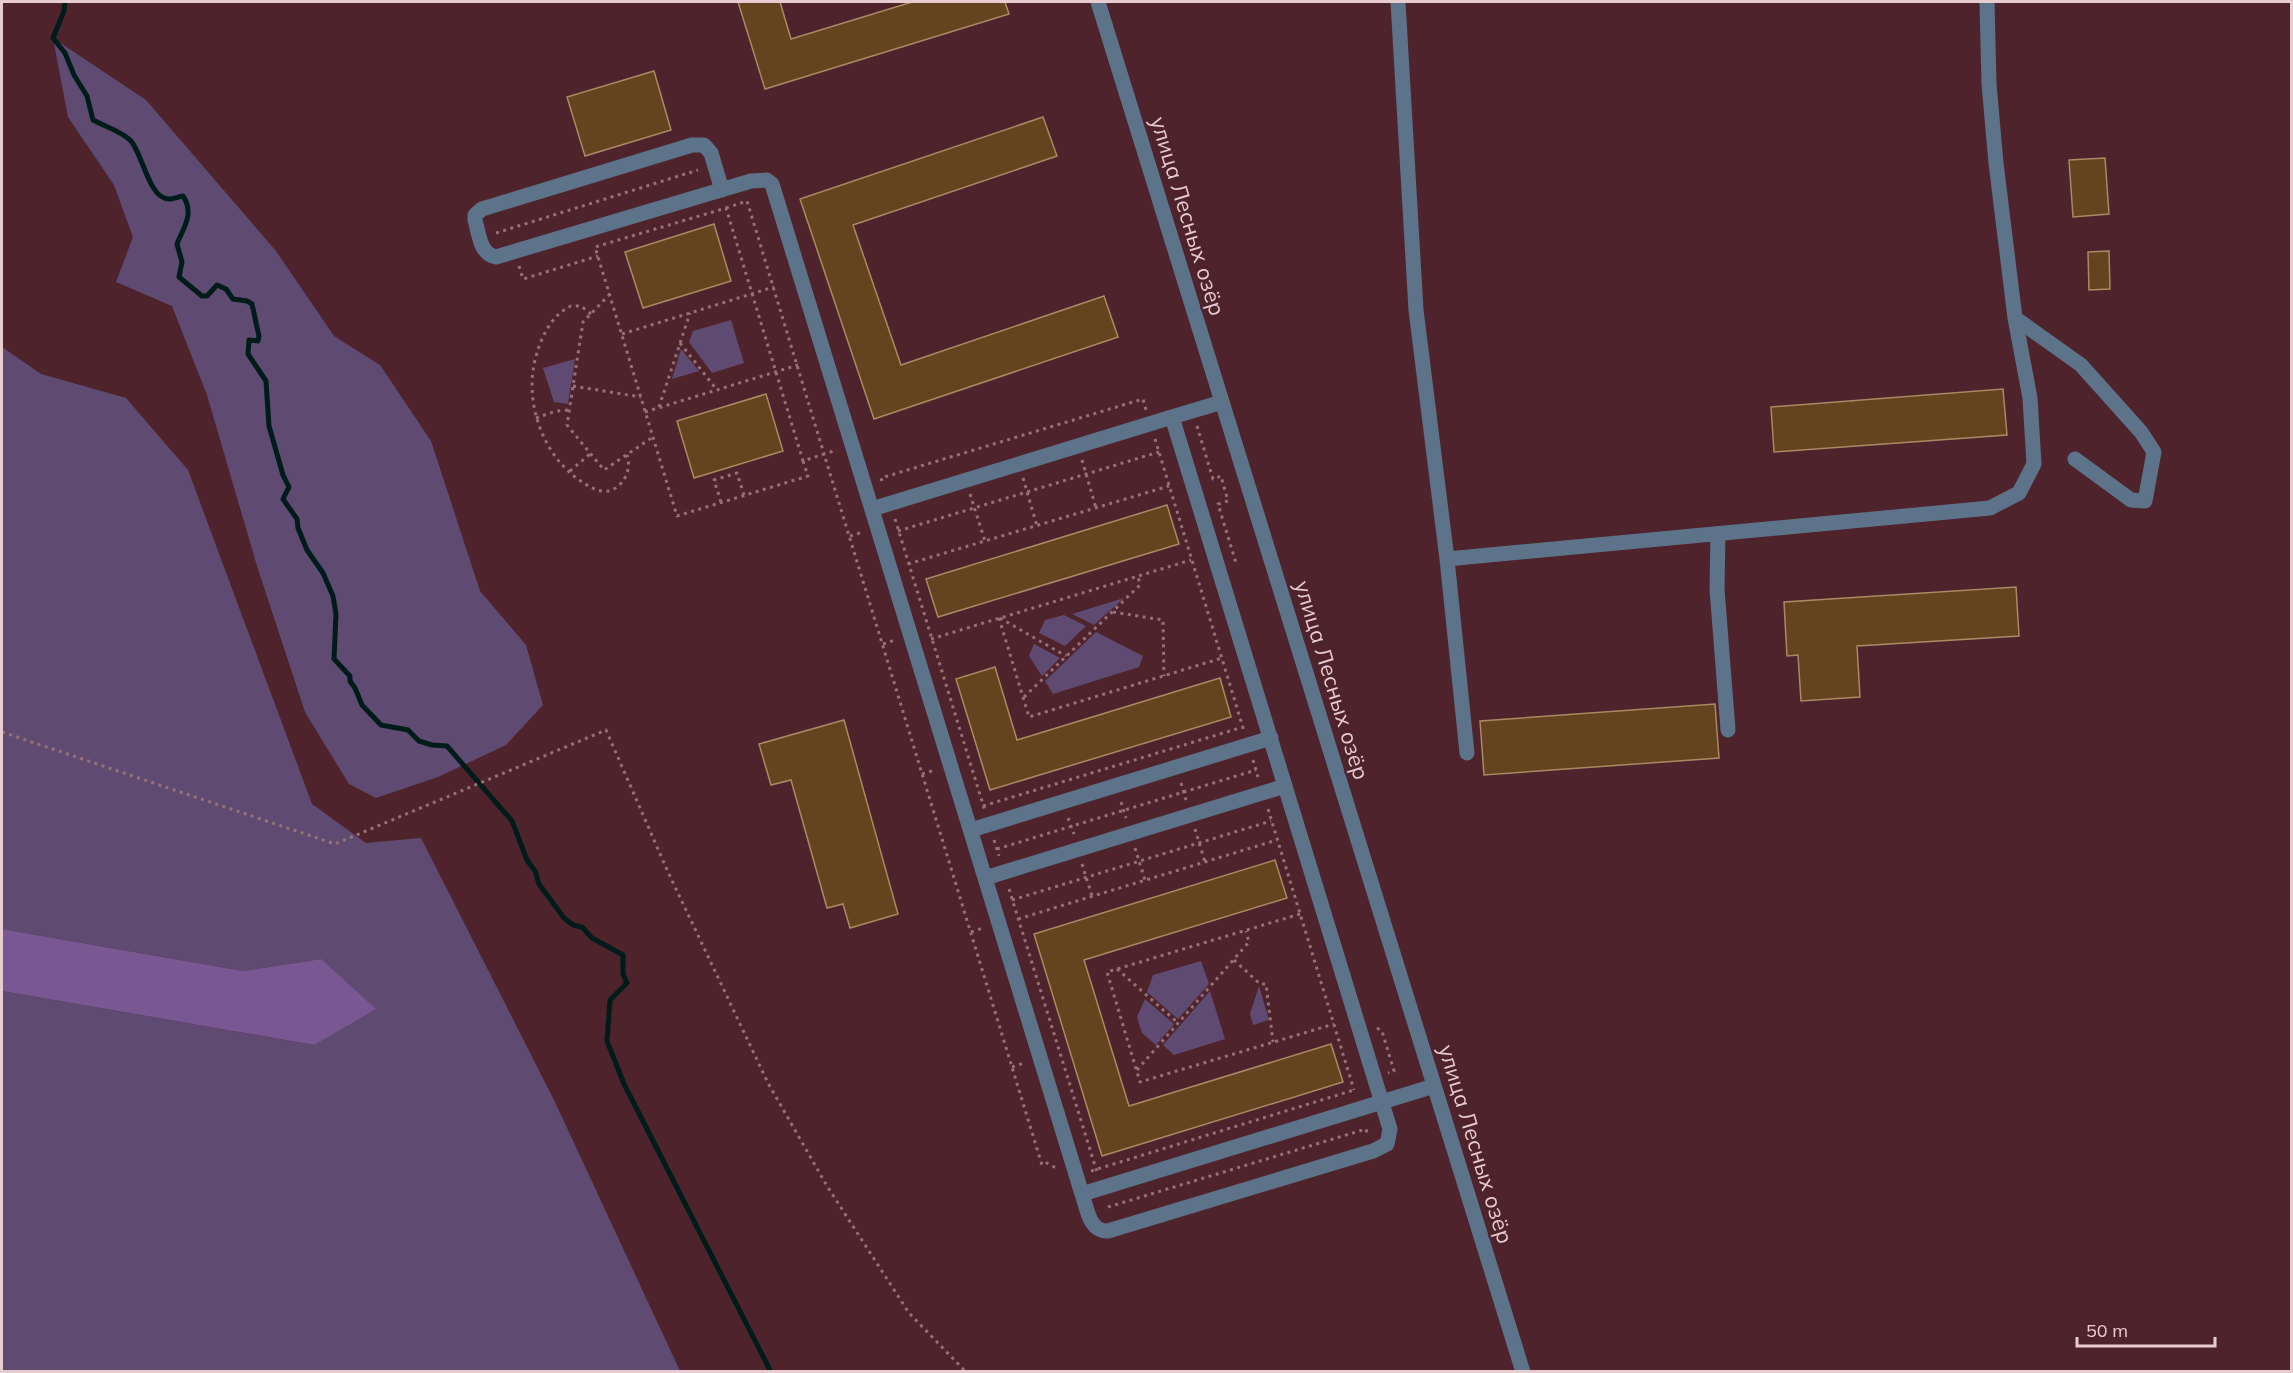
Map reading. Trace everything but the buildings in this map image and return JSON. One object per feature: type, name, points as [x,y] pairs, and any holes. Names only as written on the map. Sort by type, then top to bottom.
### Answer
[{"type":"street","name":"улица Лесных озёр","points":[[1098,2],[1523,1371]]},
{"type":"street","points":[[1398,2],[1403,49],[1416,310],[1447,559],[1467,753]]},
{"type":"street","points":[[1447,559],[1990,508],[2019,493],[2034,464],[2031,398],[2015,318],[1994,140],[1989,84],[1987,2]]},
{"type":"street","points":[[722,190],[711,153],[704,145],[692,145],[482,209],[475,215],[475,220],[484,251],[488,256],[496,257],[722,190],[751,181],[767,180],[776,191],[1082,1194],[1092,1224],[1103,1231],[1373,1151],[1387,1144],[1390,1137],[1383,1101],[1172,417]]},
{"type":"street","points":[[2015,318],[2081,365],[2141,432],[2154,452],[2145,501],[2131,500],[2075,459]]},
{"type":"street","points":[[872,509],[1222,402]]},
{"type":"street","points":[[1718,534],[1717,589],[1728,730]]},
{"type":"street","points":[[971,830],[1271,738]]},
{"type":"street","points":[[986,878],[1285,786]]},
{"type":"street","points":[[1082,1194],[1434,1086]]},
{"type":"path","points":[[726,208],[808,476],[677,516],[595,247],[747,201],[1042,1165],[1047,1163],[1058,1168],[1061,1181],[1354,1090]]},
{"type":"path","points":[[622,334],[774,287]]},
{"type":"path","points":[[610,294],[583,322],[567,426],[604,470],[653,437]]},
{"type":"path","points":[[591,314],[581,306],[571,306],[550,323],[538,348],[531,376],[532,404],[550,448],[570,471],[596,490],[616,488],[626,478],[629,465],[627,455]]},
{"type":"path","points":[[659,407],[690,313]]},
{"type":"path","points":[[680,343],[717,390]]},
{"type":"path","points":[[645,412],[798,365]]},
{"type":"path","points":[[573,386],[641,397]]},
{"type":"path","points":[[890,504],[881,478],[1143,399],[1360,1109]]},
{"type":"path","points":[[536,418],[556,411],[569,410]]},
{"type":"path","points":[[1070,421],[1096,508]]},
{"type":"path","points":[[1010,439],[1037,526]]},
{"type":"path","points":[[898,531],[1159,452]]},
{"type":"path","points":[[570,471],[590,454]]},
{"type":"path","points":[[803,461],[824,454]]},
{"type":"path","points":[[958,455],[985,541]]},
{"type":"path","points":[[721,502],[714,480],[737,473],[744,495]]},
{"type":"path","points":[[909,564],[1169,486]]},
{"type":"path","points":[[932,639],[1192,560]]},
{"type":"path","points":[[1023,697],[1140,585],[1138,576]]},
{"type":"path","points":[[1113,612],[1163,620],[1164,675]]},
{"type":"path","points":[[999,618],[1029,717],[1222,658]]},
{"type":"path","points":[[999,618],[1066,656]]},
{"type":"path","points":[[983,806],[1243,727]]},
{"type":"path","points":[[2,732],[335,844],[606,730],[668,872],[768,1083],[827,1186],[909,1313],[966,1371]]},
{"type":"path","points":[[997,849],[1256,771]]},
{"type":"path","points":[[1012,900],[1271,821]]},
{"type":"path","points":[[1018,919],[1277,840]]},
{"type":"path","points":[[1300,914],[1107,972],[1140,1082],[1334,1024]]},
{"type":"path","points":[[1137,1070],[1249,942],[1245,930]]},
{"type":"path","points":[[1233,960],[1260,984],[1266,984],[1273,1042]]},
{"type":"path","points":[[1117,969],[1178,1023]]},
{"type":"path","points":[[1108,1207],[1366,1129],[1373,1151]]},
{"type":"shaded area","points":[[53,38],[146,100],[276,251],[334,336],[380,365],[431,441],[480,591],[526,645],[543,705],[506,745],[438,777],[376,798],[349,784],[305,712],[257,566],[207,395],[172,306],[116,282],[133,237],[114,185],[68,117]]},
{"type":"shaded area","points":[[731,320],[744,363],[712,373],[689,342],[693,331]]},
{"type":"shaded area","points":[[2,347],[41,374],[126,398],[188,470],[312,804],[366,843],[421,838],[555,1102],[680,1371],[2,1371],[2,991],[314,1045],[321,959],[243,971],[2,929]]},
{"type":"shaded area","points":[[681,349],[699,371],[672,379]]},
{"type":"shaded area","points":[[575,359],[568,404],[554,402],[543,368]]},
{"type":"shaded area","points":[[1124,598],[1094,625],[1072,614]]},
{"type":"shaded area","points":[[1064,615],[1086,626],[1065,646],[1039,633],[1045,620]]},
{"type":"shaded area","points":[[1096,632],[1143,656],[1139,667],[1053,694],[1045,681]]},
{"type":"shaded area","points":[[1034,644],[1060,658],[1042,676],[1029,656]]},
{"type":"shaded area","points":[[2,929],[243,971],[321,959],[376,1009],[314,1045],[2,991]]},
{"type":"shaded area","points":[[1201,961],[1209,984],[1178,1019],[1147,992],[1153,975]]},
{"type":"shaded area","points":[[1259,986],[1269,1020],[1253,1025],[1250,1014]]},
{"type":"shaded area","points":[[1210,991],[1225,1039],[1174,1055],[1163,1045]]},
{"type":"shaded area","points":[[1145,999],[1174,1024],[1156,1045],[1142,1033],[1137,1017]]},
{"type":"waterway","points":[[65,2],[64,11],[53,38],[65,53],[74,75],[87,96],[93,120],[131,141],[156,192],[169,199],[183,196],[186,203],[187,221],[177,244],[182,262],[179,277],[202,296],[207,296],[217,285],[226,289],[233,299],[252,304],[259,336],[258,341],[249,340],[248,354],[266,381],[269,426],[283,475],[289,487],[283,499],[297,519],[298,528],[307,550],[323,573],[333,596],[336,614],[334,659],[350,676],[350,681],[362,705],[381,725],[408,730],[419,741],[447,746],[512,821],[539,884],[564,918],[573,925],[582,927],[592,938],[623,955],[623,974],[627,983],[610,1000],[607,1041],[624,1084],[771,1372]]}]
